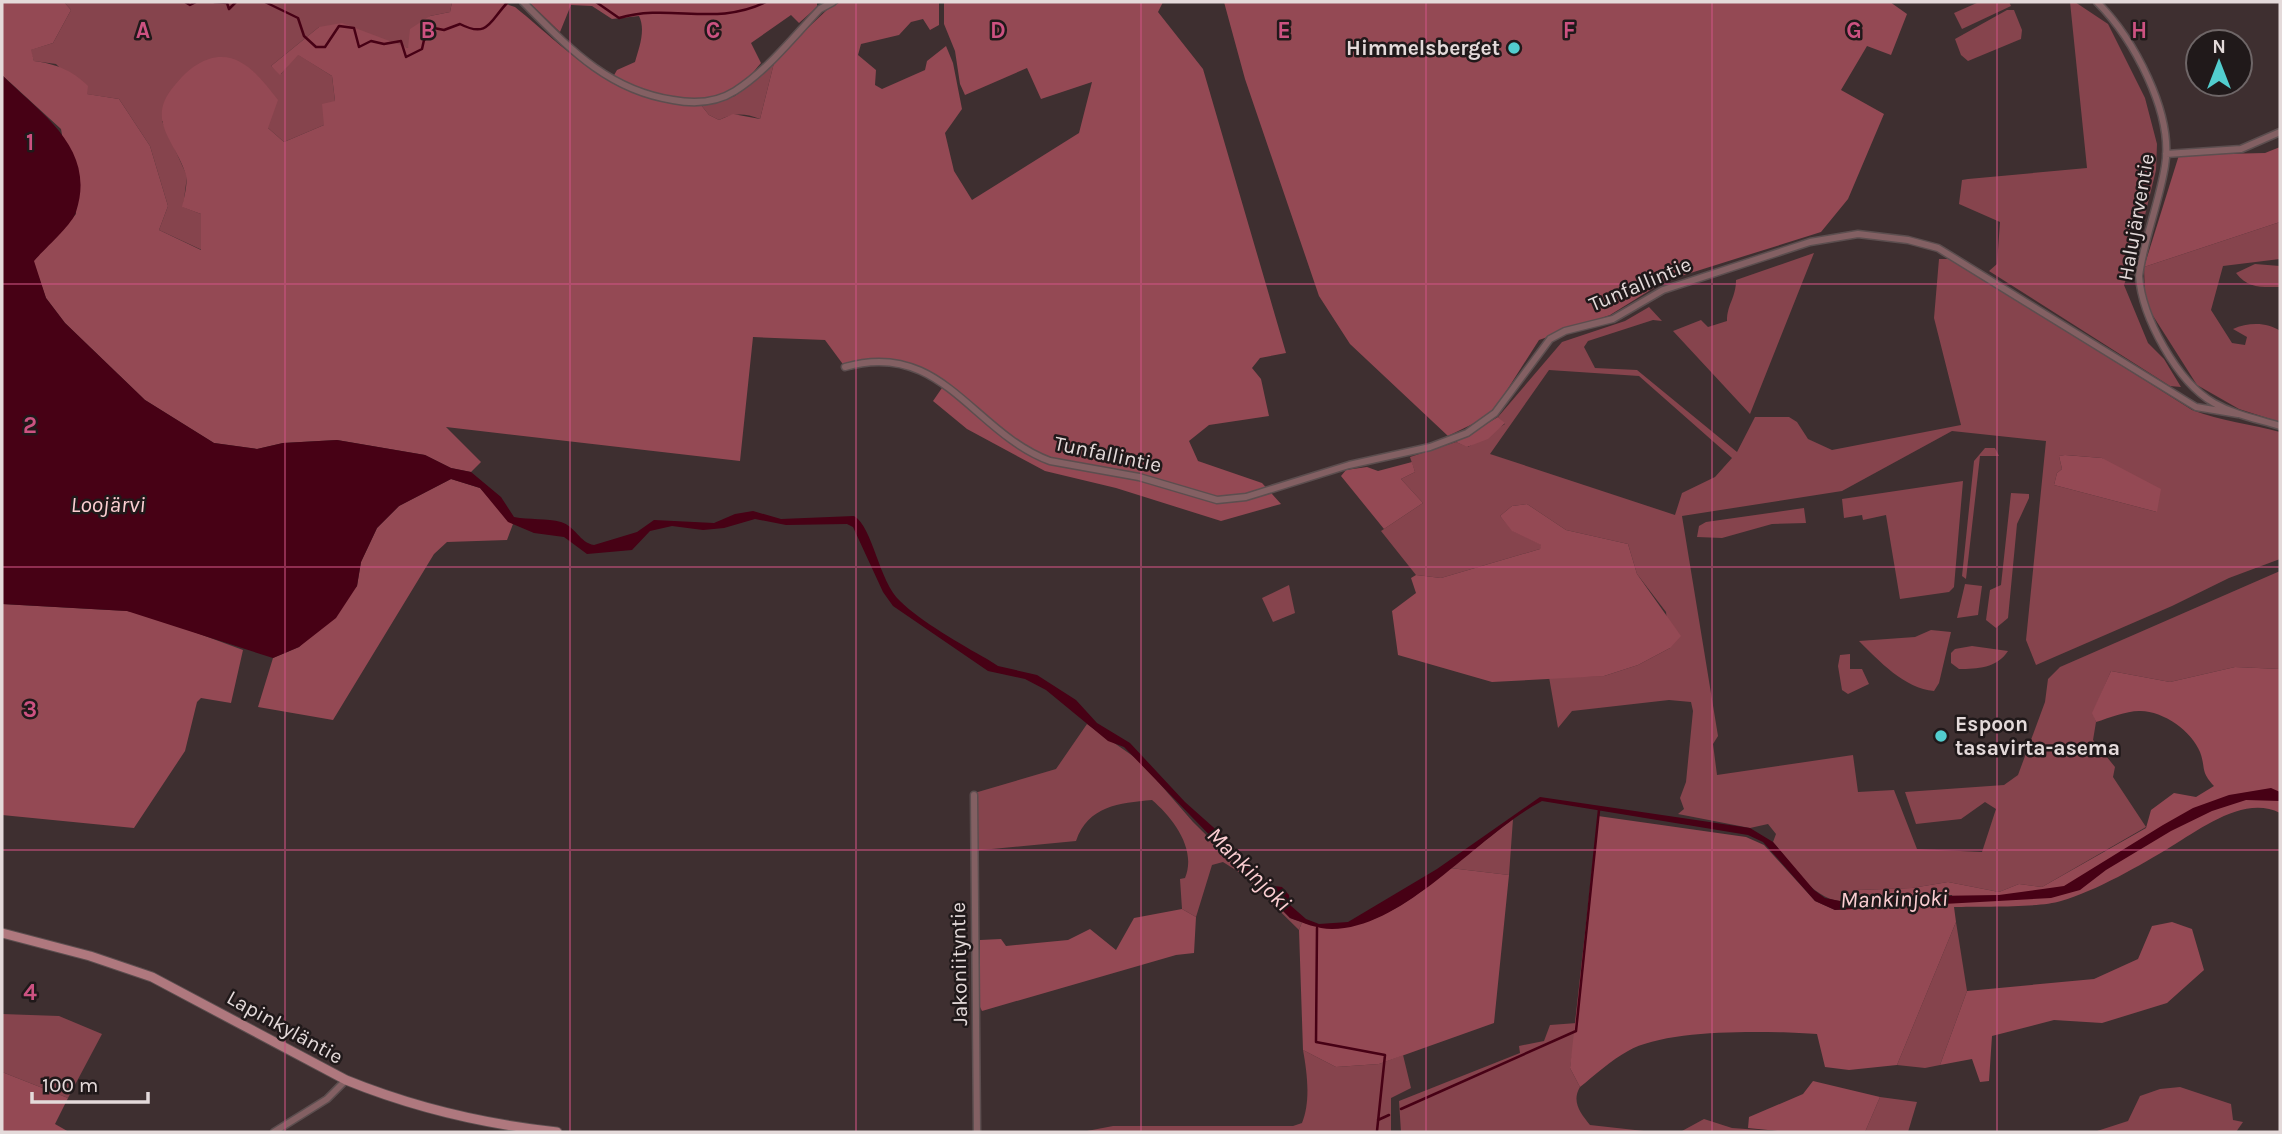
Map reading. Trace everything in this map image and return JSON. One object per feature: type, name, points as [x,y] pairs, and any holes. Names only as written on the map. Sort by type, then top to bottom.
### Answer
[{"type":"main road","name":"Lapinkyläntie","points":[[2,933],[89,956],[152,977],[346,1080],[454,1116],[557,1132]]},
{"type":"street","points":[[523,2],[543,23],[602,74],[619,85],[650,96],[696,102],[733,93],[820,9],[833,2]]},
{"type":"street","name":"Halujärventie","points":[[2097,2],[2124,33],[2137,55],[2162,117],[2166,154],[2162,186],[2141,265],[2143,307],[2181,372],[2199,393],[2238,414],[2280,426]]},
{"type":"street","points":[[2166,154],[2241,149],[2280,132]]},
{"type":"street","name":"Tunfallintie","points":[[845,367],[872,361],[918,368],[953,390],[1004,438],[1034,455],[1050,461],[1164,483],[1216,500],[1230,500],[1306,481],[1349,465],[1430,447],[1466,433],[1495,412],[1543,345],[1565,331],[1613,318],[1663,290],[1731,267],[1810,242],[1858,234],[1908,240],[1938,248],[2196,407],[2238,414]]},
{"type":"street","name":"Jakoniityntie","points":[[974,794],[977,1132]]},
{"type":"street","points":[[274,1132],[327,1099],[346,1080]]},
{"type":"shaded area","points":[[2,2],[64,2],[71,10],[53,43],[31,50],[34,61],[70,72],[88,86],[87,94],[119,99],[150,146],[168,206],[159,230],[201,250],[201,214],[182,207],[186,175],[162,120],[166,98],[182,77],[199,64],[209,59],[231,58],[249,68],[278,100],[268,128],[284,142],[324,125],[322,104],[335,101],[332,76],[298,55],[280,75],[271,66],[319,27],[342,23],[408,48],[410,29],[430,16],[450,12],[452,2],[500,2],[515,7],[578,60],[622,88],[672,103],[701,105],[709,115],[719,120],[733,114],[760,119],[775,59],[830,7],[841,2],[939,2],[939,25],[930,30],[923,19],[911,22],[899,35],[861,44],[858,55],[876,70],[875,85],[882,89],[925,70],[927,61],[946,46],[953,63],[962,109],[945,133],[954,171],[972,200],[1079,133],[1092,82],[1041,99],[1027,68],[965,95],[960,84],[955,51],[944,24],[944,2],[1163,2],[1158,12],[1203,69],[1286,353],[1260,358],[1252,368],[1261,379],[1269,416],[1209,425],[1189,441],[1198,461],[1262,483],[1281,504],[1221,521],[1116,488],[1045,471],[967,429],[933,401],[944,385],[933,378],[909,368],[884,363],[845,367],[825,340],[753,337],[740,461],[446,427],[481,462],[471,472],[451,468],[425,455],[337,440],[283,443],[257,449],[214,443],[145,400],[65,323],[46,298],[33,261],[76,214],[61,129],[2,75]]},
{"type":"shaded area","points":[[64,2],[452,2],[450,12],[430,16],[408,48],[319,27],[271,66],[281,74],[297,54],[332,76],[335,101],[324,125],[284,142],[268,128],[162,121],[187,176],[183,207],[201,214],[202,250],[159,230],[168,206],[150,146],[119,99],[86,94],[56,64],[34,61],[30,50],[53,43],[71,10]]},
{"type":"shaded area","points":[[529,2],[817,2],[817,7],[799,23],[791,15],[751,43],[761,63],[738,87],[724,94],[692,99],[659,94],[613,77],[617,70],[635,62],[642,33],[639,16],[612,19],[592,6],[571,5],[560,32]]},
{"type":"shaded area","points":[[1224,2],[1890,2],[1907,14],[1891,55],[1867,46],[1841,90],[1884,114],[1848,199],[1821,232],[1665,281],[1610,315],[1539,340],[1491,415],[1448,436],[1350,344],[1319,296],[1245,79]]},
{"type":"shaded area","points":[[1979,2],[2009,2],[2011,6],[1962,29],[1954,13]]},
{"type":"shaded area","points":[[2070,2],[2075,2],[2108,24],[2145,98],[2157,144],[2156,170],[2138,244],[2124,285],[2148,343],[2164,359],[2181,387],[2170,386],[1989,271],[1997,264],[2000,222],[1959,204],[1962,180],[2087,168]]},
{"type":"shaded area","points":[[2007,10],[2014,10],[2022,30],[2021,39],[1968,61],[1961,55],[1955,39]]},
{"type":"shaded area","points":[[775,59],[760,119],[739,115],[719,120],[709,115],[701,105],[735,96]]},
{"type":"shaded area","points":[[2280,147],[2280,222],[2144,267],[2179,155],[2265,153]]},
{"type":"shaded area","points":[[2280,222],[2280,259],[2223,266],[2211,310],[2232,343],[2245,345],[2247,337],[2233,329],[2245,325],[2264,325],[2280,331],[2280,422],[2239,409],[2197,385],[2150,311],[2145,296],[2144,267]]},
{"type":"shaded area","points":[[1814,253],[1750,414],[1673,331],[1701,320],[1708,327],[1727,321],[1736,280]]},
{"type":"shaded area","points":[[1939,259],[1950,259],[2192,410],[2280,432],[2280,559],[2229,578],[2172,606],[2036,665],[2026,640],[2046,441],[1952,431],[1842,491],[1682,516],[1718,736],[1713,744],[1717,775],[1853,755],[1858,792],[1894,790],[1917,849],[1982,852],[1996,809],[1985,802],[1961,819],[1916,824],[1905,792],[2004,785],[2018,775],[2045,702],[2048,679],[2060,667],[2280,571],[2280,669],[2235,667],[2170,682],[2111,671],[2093,713],[2096,722],[2093,740],[2115,767],[2113,777],[2146,827],[2042,887],[2019,884],[1999,892],[1948,882],[1912,888],[1858,890],[1851,901],[1838,901],[1827,897],[1806,882],[1789,862],[1773,842],[1776,834],[1768,824],[1750,828],[1678,814],[1684,809],[1680,798],[1686,782],[1693,711],[1691,702],[1669,700],[1572,711],[1558,728],[1549,677],[1604,676],[1638,665],[1670,648],[1666,612],[1637,574],[1628,544],[1566,530],[1527,504],[1512,506],[1500,516],[1513,531],[1542,545],[1540,549],[1441,578],[1416,575],[1381,531],[1423,503],[1401,479],[1415,472],[1410,457],[1456,442],[1468,447],[1505,424],[1498,417],[1562,342],[1625,321],[1649,307],[1662,321],[1653,320],[1588,341],[1584,347],[1595,368],[1637,370],[1737,452],[1755,417],[1789,417],[1797,422],[1808,439],[1832,450],[1961,425],[1934,318]],"holes":[[[1549,370],[1639,376],[1732,458],[1715,477],[1682,493],[1675,515],[1490,454]],[[2059,456],[2102,458],[2157,512],[2054,485],[2057,473],[2062,469]]]},
{"type":"shaded area","points":[[2255,264],[2280,266],[2280,287],[2250,284],[2236,273]]},
{"type":"shaded area","points":[[1498,417],[1505,423],[1488,439],[1467,447],[1456,442]]},
{"type":"shaded area","points":[[1985,448],[1995,448],[1999,456],[1980,456],[1966,579],[1962,576],[1974,461]]},
{"type":"shaded area","points":[[2059,456],[2102,458],[2161,489],[2157,512],[2054,485],[2057,473],[2062,469]]},
{"type":"shaded area","points":[[1412,462],[1415,472],[1401,479],[1423,503],[1384,529],[1341,476],[1346,470],[1367,467],[1378,471]]},
{"type":"shaded area","points":[[451,479],[480,488],[513,524],[507,540],[447,542],[434,554],[333,720],[258,707],[273,658],[299,647],[357,586],[361,562],[377,528],[399,506]]},
{"type":"shaded area","points":[[1963,481],[1954,587],[1949,592],[1900,599],[1886,515],[1863,520],[1862,515],[1844,518],[1842,499]]},
{"type":"shaded area","points":[[2011,493],[2029,494],[2029,498],[2017,524],[2008,618],[1996,628],[1986,620],[1990,590],[2001,585]]},
{"type":"shaded area","points":[[1527,504],[1566,530],[1628,544],[1637,574],[1681,636],[1670,648],[1638,665],[1604,676],[1492,682],[1398,655],[1392,611],[1416,593],[1411,578],[1416,575],[1441,578],[1540,549],[1541,545],[1512,531],[1500,516],[1512,506]]},
{"type":"shaded area","points":[[1804,508],[1806,523],[1772,524],[1722,538],[1697,537],[1699,526],[1706,522]]},
{"type":"shaded area","points":[[1965,584],[1982,586],[1978,615],[1957,618]]},
{"type":"shaded area","points":[[1289,585],[1295,613],[1273,622],[1262,598]]},
{"type":"shaded area","points":[[2,604],[127,611],[148,615],[243,650],[231,703],[201,698],[197,702],[185,751],[134,828],[2,815]]},
{"type":"shaded area","points":[[1931,630],[1951,632],[1939,683],[1934,691],[1923,689],[1903,679],[1883,665],[1859,641],[1915,637]]},
{"type":"shaded area","points":[[1972,646],[2008,651],[1998,661],[1980,668],[1959,669],[1951,663],[1951,653],[1955,649]]},
{"type":"shaded area","points":[[1850,654],[1850,669],[1862,669],[1869,684],[1848,694],[1842,690],[1838,666],[1840,655]]},
{"type":"shaded area","points":[[2235,667],[2280,669],[2280,813],[2253,808],[2224,816],[2118,877],[2061,901],[2025,906],[1954,907],[1956,922],[1897,1065],[1849,1070],[1825,1067],[1817,1034],[1720,1033],[1668,1038],[1645,1044],[1615,1059],[1580,1087],[1570,1068],[1598,816],[1746,837],[1764,845],[1815,901],[1835,910],[1953,902],[1952,895],[1866,897],[1851,901],[1858,890],[1912,888],[1948,882],[1999,892],[2019,884],[2042,887],[2146,828],[2151,810],[2174,793],[2196,797],[2214,786],[2205,773],[2196,744],[2175,723],[2166,718],[2139,711],[2096,722],[2092,713],[2111,671],[2170,682]]},
{"type":"shaded area","points":[[1087,724],[1140,761],[1193,822],[1290,918],[1302,922],[1299,930],[1242,874],[1223,862],[1212,865],[1196,917],[1182,909],[1180,879],[1185,878],[1188,867],[1185,845],[1175,825],[1152,800],[1106,808],[1088,820],[1076,841],[971,851],[971,794],[1056,769]]},
{"type":"shaded area","points":[[1513,819],[1509,875],[1450,868]]},
{"type":"shaded area","points":[[1450,868],[1509,875],[1494,1023],[1379,1064],[1336,1067],[1303,1050],[1299,930],[1302,922],[1322,927],[1362,923],[1400,906]]},
{"type":"shaded area","points":[[1182,909],[1196,917],[1194,953],[1176,955],[982,1011],[980,1007],[980,940],[1001,939],[1006,946],[1068,940],[1090,929],[1116,950],[1134,918]]},
{"type":"shaded area","points":[[1956,922],[1967,991],[1940,1065],[1925,1068],[1897,1065]]},
{"type":"shaded area","points":[[2172,922],[2192,929],[2204,970],[2167,1003],[2102,1023],[2054,1020],[1992,1036],[1989,1081],[1980,1082],[1972,1059],[1940,1065],[1967,991],[2094,979],[2138,959],[2152,926]]},
{"type":"shaded area","points":[[2,1014],[59,1016],[102,1034],[68,1098],[2,1072]]},
{"type":"shaded area","points":[[1577,1023],[1570,1068],[1580,1087],[1576,1098],[1583,1117],[1590,1125],[1653,1132],[1401,1132],[1399,1101],[1520,1053],[1519,1046],[1544,1041],[1550,1025]]},
{"type":"shaded area","points":[[1303,1050],[1336,1067],[1379,1064],[1403,1055],[1411,1088],[1391,1098],[1391,1132],[1087,1131],[1113,1126],[1293,1126],[1302,1123],[1307,1096]]},
{"type":"shaded area","points":[[2,1072],[68,1098],[55,1124],[69,1132],[2,1132]]},
{"type":"shaded area","points":[[1813,1081],[1880,1097],[1865,1132],[1787,1132],[1748,1128],[1749,1117],[1803,1094]]},
{"type":"shaded area","points":[[2180,1087],[2231,1104],[2233,1120],[2243,1122],[2236,1132],[2094,1132],[2128,1121],[2140,1096],[2160,1089]]},
{"type":"shaded area","points":[[1880,1097],[1917,1102],[1908,1132],[1865,1132]]},
{"type":"shaded area","points":[[1704,1119],[1732,1128],[1787,1132],[1658,1132],[1682,1131]]},
{"type":"water","name":"Loojärvi","points":[[2,75],[61,134],[79,169],[80,189],[76,212],[64,230],[34,261],[46,298],[65,323],[145,400],[214,443],[257,449],[283,443],[337,440],[425,455],[451,468],[471,472],[501,497],[514,517],[561,522],[594,545],[637,532],[654,520],[714,523],[735,514],[753,511],[781,519],[854,516],[866,531],[893,592],[908,609],[998,666],[1037,675],[1076,700],[1097,723],[1130,743],[1185,802],[1222,835],[1266,885],[1282,887],[1289,895],[1290,905],[1306,919],[1319,924],[1348,922],[1437,869],[1540,797],[1750,828],[1773,842],[1814,890],[1825,898],[1845,902],[1866,897],[1999,895],[2064,886],[2193,808],[2229,795],[2271,788],[2280,792],[2280,801],[2246,800],[2212,811],[2171,831],[2106,870],[2080,890],[2051,898],[1835,910],[1815,901],[1763,842],[1748,835],[1542,801],[1517,816],[1414,897],[1387,913],[1360,925],[1326,929],[1290,918],[1124,747],[1108,741],[1046,690],[1025,679],[988,671],[893,606],[883,592],[853,527],[847,524],[786,525],[755,519],[724,528],[703,530],[672,526],[650,531],[632,550],[587,554],[564,537],[534,533],[508,522],[480,488],[451,479],[399,506],[377,528],[361,562],[357,586],[336,618],[299,647],[273,658],[127,611],[2,604]]},
{"type":"waterway","points":[[185,2],[190,5],[196,2]]},
{"type":"waterway","points":[[214,2],[227,3],[229,9],[236,2]]},
{"type":"waterway","points":[[265,2],[298,18],[304,36],[316,47],[325,47],[339,26],[354,28],[359,47],[371,41],[384,44],[401,41],[406,57],[422,49],[424,40],[432,35],[434,28],[444,30],[460,24],[470,28],[483,28],[493,21],[508,2]]},
{"type":"waterway","points":[[596,2],[619,18],[656,13],[729,13],[766,2]]},
{"type":"waterway","points":[[1401,1109],[1576,1031],[1599,810]]},
{"type":"waterway","points":[[1317,928],[1316,1042],[1385,1055],[1377,1131]]},
{"type":"waterway","points":[[1378,1120],[1389,1115]]},
{"type":"place","name":"Himmelsberget","points":[[1514,48]]},
{"type":"place","name":"Espoon tasavirta-asema","points":[[1941,736]]},
{"type":"water label","name":"Mankinjoki","points":[[1249,869]]},
{"type":"water label","name":"Mankinjoki","points":[[1894,899]]}]
